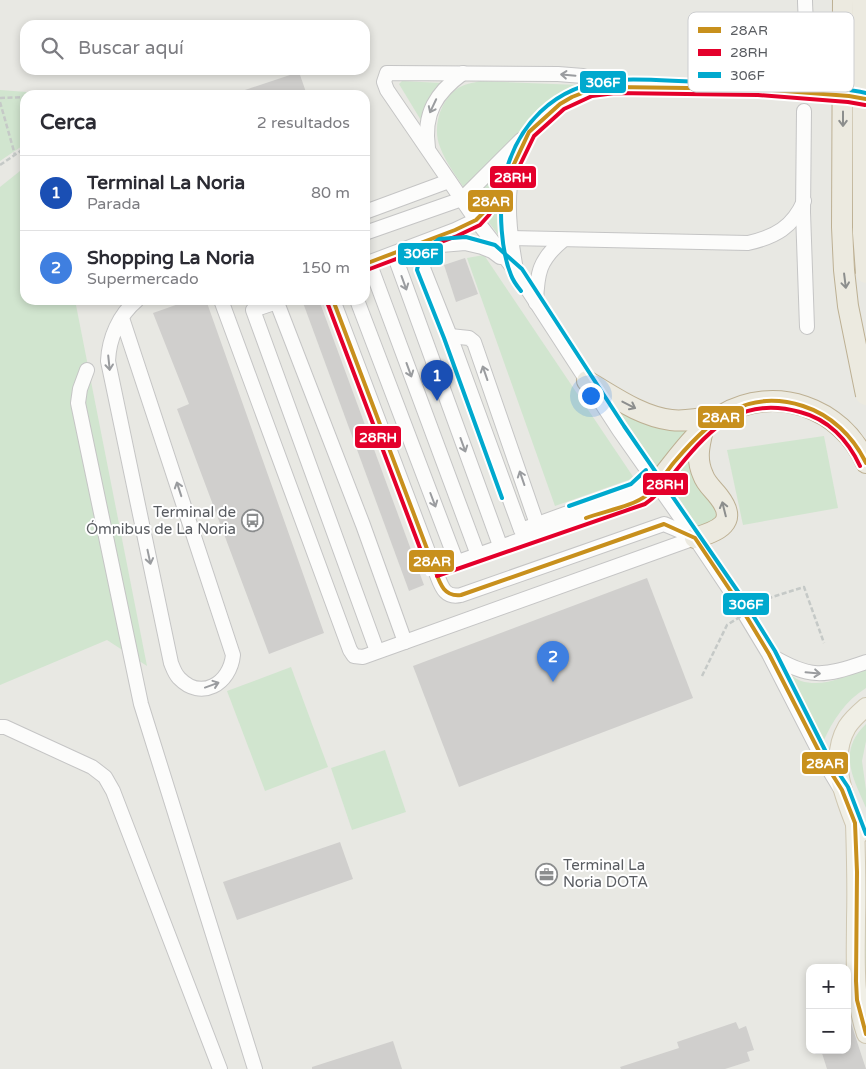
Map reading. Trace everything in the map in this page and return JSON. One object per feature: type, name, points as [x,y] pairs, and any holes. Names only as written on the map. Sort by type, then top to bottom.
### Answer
[{"type":"highway","points":[[863,0],[863,223],[866,273]]},
{"type":"highway","points":[[843,92],[842,227],[844,270],[848,306],[866,395]]},
{"type":"highway","points":[[587,381],[618,399],[659,417],[672,420],[696,420],[721,415],[758,401],[784,401],[805,406],[817,411],[844,430],[856,445],[866,463]]},
{"type":"highway","points":[[653,480],[703,430],[721,415]]},
{"type":"highway","points":[[695,538],[713,533],[722,528],[726,521],[724,504],[703,477],[699,463],[698,448],[703,430]]},
{"type":"main road","points":[[866,707],[848,725],[842,737],[839,753],[842,790],[866,850]]},
{"type":"main road","points":[[855,822],[857,872],[856,981],[857,1000],[866,1034]]},
{"type":"street","points":[[615,86],[583,76],[558,74],[387,73],[384,82],[387,90],[476,220],[517,273],[653,480],[734,596],[769,654],[825,763],[842,790]]},
{"type":"street","points":[[428,150],[426,135],[428,118],[433,106],[448,84],[463,73]]},
{"type":"street","points":[[370,231],[462,199],[542,118],[572,97],[590,90],[615,86],[688,87]]},
{"type":"street","points":[[807,92],[831,94]]},
{"type":"street","points":[[804,110],[807,327]]},
{"type":"street","points":[[370,262],[476,220],[484,212],[514,164],[529,132]]},
{"type":"street","points":[[514,164],[508,197],[510,238],[517,273]]},
{"type":"street","points":[[370,210],[450,181]]},
{"type":"street","points":[[510,238],[748,243],[780,232],[799,213],[804,201]]},
{"type":"street","points":[[536,304],[536,283],[540,268],[551,250],[563,240]]},
{"type":"street","points":[[517,273],[492,251],[482,246],[465,243],[442,245],[430,252],[423,262],[423,268],[521,530],[634,489],[653,480]]},
{"type":"street","points":[[394,254],[501,548]]},
{"type":"street","points":[[370,271],[478,555]]},
{"type":"street","points":[[122,318],[233,655],[229,673],[222,681],[208,688],[196,688],[187,684],[177,676],[171,663],[108,361],[110,342],[116,327],[122,318],[134,305]]},
{"type":"street","points":[[223,305],[350,650],[354,656],[363,657],[695,538]]},
{"type":"street","points":[[266,305],[253,310],[377,652]]},
{"type":"street","points":[[278,305],[363,526],[405,642]]},
{"type":"street","points":[[335,305],[444,591],[454,597],[664,524],[695,538]]},
{"type":"street","points":[[359,305],[457,563]]},
{"type":"street","points":[[450,336],[469,338],[474,342],[537,524]]},
{"type":"street","points":[[87,370],[80,389],[78,403],[137,686],[255,1069]]},
{"type":"street","points":[[435,570],[646,496],[653,480]]},
{"type":"street","points":[[769,654],[790,667],[816,673],[829,673],[866,662]]},
{"type":"street","points":[[0,727],[92,767],[105,777],[113,791],[220,1069]]},
{"type":"path","points":[[14,155],[0,100],[20,98]]},
{"type":"path","points":[[0,122],[5,122]]},
{"type":"path","points":[[0,165],[20,151]]},
{"type":"path","points":[[702,676],[727,625],[772,597],[804,587],[824,643]]},
{"type":"green space","points":[[402,81],[442,83],[422,122],[399,84]]},
{"type":"green space","points":[[480,81],[579,85],[545,106],[527,123],[516,139],[466,191],[442,153],[438,140],[437,123],[442,107],[452,93],[458,88]]},
{"type":"green space","points":[[0,90],[20,91],[20,147],[0,161]]},
{"type":"green space","points":[[20,171],[20,305],[76,305],[147,666],[107,640],[0,685],[0,187]]},
{"type":"green space","points":[[497,173],[499,175],[491,192],[477,204],[473,197]]},
{"type":"green space","points":[[500,199],[503,233],[500,237],[487,220]]},
{"type":"green space","points":[[484,255],[634,478],[555,506],[467,258]]},
{"type":"green space","points":[[618,410],[695,428],[661,473]]},
{"type":"green space","points":[[824,436],[838,508],[743,525],[727,450]]},
{"type":"green space","points":[[689,457],[691,471],[716,512],[716,519],[701,531],[670,485]]},
{"type":"green space","points":[[291,667],[328,767],[265,791],[227,691]]},
{"type":"green space","points":[[866,669],[866,688],[840,712],[823,742],[785,671],[801,681],[818,683],[834,680]]},
{"type":"green space","points":[[866,724],[866,741],[862,761],[866,790],[866,808],[856,786],[850,765],[850,755],[857,734]]},
{"type":"green space","points":[[385,750],[406,812],[352,830],[331,768]]},
{"type":"green space","points":[[866,892],[866,1011],[862,916]]},
{"type":"building","points":[[290,75],[300,75],[305,90],[245,90]]},
{"type":"building","points":[[465,258],[478,294],[456,302],[444,265]]},
{"type":"building","name":"Terminal de Ómnibus de La Noria","points":[[176,305],[208,305],[324,633],[269,654],[177,409],[189,404],[153,313]]},
{"type":"building","points":[[304,305],[321,305],[424,585],[409,591]]},
{"type":"building","points":[[647,578],[693,698],[459,787],[413,666]]},
{"type":"building","points":[[340,842],[353,879],[237,920],[223,882]]},
{"type":"building","points":[[736,1022],[739,1029],[746,1026],[754,1050],[747,1052],[750,1061],[725,1069],[621,1069],[620,1067],[679,1048],[677,1042]]},
{"type":"building","points":[[851,1023],[866,1069],[827,1069],[822,1054],[851,1054]]},
{"type":"building","points":[[393,1041],[402,1069],[312,1069],[312,1067]]},
{"type":"transit line","name":"306F","points":[[521,291],[512,277],[505,254],[501,207],[503,185],[508,164],[527,127],[540,112],[556,99],[594,83],[616,80],[688,82]]},
{"type":"transit line","name":"28AR","points":[[370,262],[455,230],[476,220],[484,212],[514,164],[529,132],[560,104],[572,97],[590,90],[615,87],[688,88]]},
{"type":"transit line","name":"306F","points":[[854,91],[866,93]]},
{"type":"transit line","name":"28AR","points":[[797,92],[866,99]]},
{"type":"transit line","name":"28RH","points":[[370,269],[457,236],[480,225],[489,215],[519,167],[534,136],[564,109],[592,96],[615,93],[758,95],[865,105]]},
{"type":"transit line","name":"306F","points":[[502,498],[444,338],[417,270],[421,252],[439,239],[466,237],[495,245],[522,269],[624,426],[739,593],[775,651],[830,760],[848,787],[866,834]]},
{"type":"transit line","name":"28RH","points":[[328,305],[429,572]]},
{"type":"transit line","name":"28AR","points":[[335,305],[437,575],[441,585],[450,594],[461,595],[664,524],[695,538],[734,596],[769,654],[825,763],[842,790],[855,823],[857,872],[856,981],[857,1000],[866,1034]]},
{"type":"transit line","name":"28AR","points":[[586,518],[626,506],[647,495],[689,445],[703,432],[731,411],[747,404],[764,401],[783,401],[813,410],[832,421],[848,435],[866,463]]},
{"type":"transit line","name":"28RH","points":[[437,576],[645,504],[659,492],[703,439],[730,418],[745,412],[762,408],[780,408],[810,415],[828,425],[843,439],[860,466]]},
{"type":"transit line","name":"306F","points":[[569,506],[631,484],[646,470]]},
{"type":"place","name":"Terminal La Noria","points":[[437,401]]},
{"type":"place","name":"Terminal de Ómnibus de La Noria","points":[[252,521]]},
{"type":"place","name":"Shopping La Noria","points":[[553,682]]},
{"type":"place","name":"Terminal La Noria DOTA","points":[[547,874]]}]
